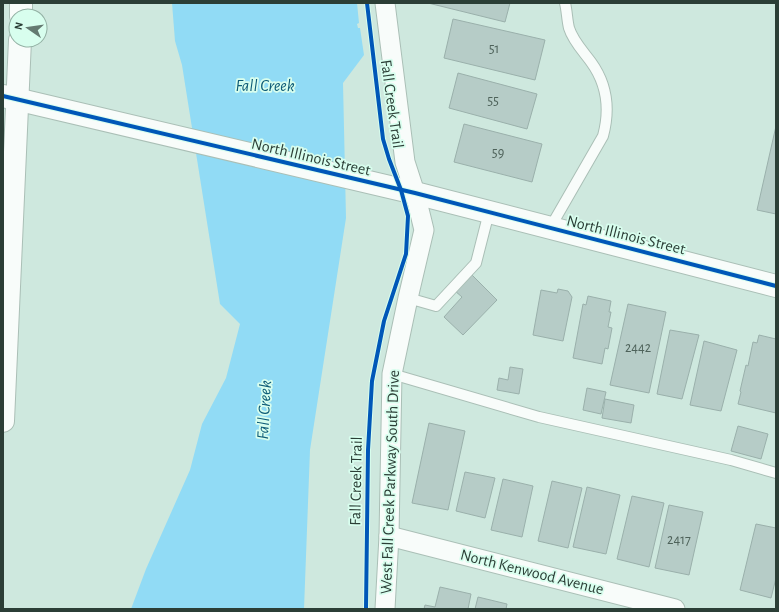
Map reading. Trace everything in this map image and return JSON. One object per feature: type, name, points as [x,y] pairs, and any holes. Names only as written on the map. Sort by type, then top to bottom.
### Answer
[{"type":"main road","points":[[3,421],[10,98],[19,48]]},
{"type":"main road","name":"North Illinois Street","points":[[10,98],[415,193],[776,286]]},
{"type":"street","name":"West Fall Creek Parkway South Drive","points":[[385,3],[405,162],[415,193],[424,230],[392,374],[389,536],[385,609]]},
{"type":"street","name":"North Kenwood Avenue","points":[[389,536],[675,609]]},
{"type":"lane","points":[[550,228],[603,136],[607,124],[607,106],[604,89],[599,75],[578,45],[570,28],[566,3]]},
{"type":"lane","points":[[408,298],[436,306],[476,263],[489,212]]},
{"type":"lane","points":[[392,374],[539,417],[731,460],[776,473]]},
{"type":"water","name":"Fall Creek","points":[[172,3],[357,3],[359,23],[357,24],[358,28],[360,28],[364,55],[343,83],[346,218],[310,450],[304,609],[131,609],[146,569],[190,470],[202,424],[226,378],[240,324],[220,304],[182,65],[175,41]]},
{"type":"building","points":[[428,3],[510,3],[505,22]]},
{"type":"building","points":[[453,19],[545,40],[535,80],[444,58]]},
{"type":"building","points":[[458,73],[537,94],[527,129],[449,108]]},
{"type":"building","points":[[464,124],[542,144],[532,182],[454,162]]},
{"type":"building","points":[[776,126],[776,214],[757,210]]},
{"type":"building","points":[[471,274],[497,300],[463,335],[444,317],[462,297],[455,291]]},
{"type":"building","points":[[558,289],[568,291],[572,297],[563,341],[533,335],[541,290],[557,293]]},
{"type":"building","points":[[588,296],[611,301],[609,312],[611,312],[608,327],[612,328],[608,349],[605,348],[602,364],[573,358],[583,304],[586,305]]},
{"type":"building","points":[[628,304],[666,312],[649,393],[610,385]]},
{"type":"building","points":[[670,330],[699,335],[682,399],[657,394]]},
{"type":"building","points":[[759,335],[776,339],[776,413],[738,404],[746,365],[748,366],[753,342],[757,343]]},
{"type":"building","points":[[704,341],[737,350],[721,411],[690,405]]},
{"type":"building","points":[[510,367],[523,369],[519,394],[497,390],[499,378],[508,380]]},
{"type":"building","points":[[587,388],[606,392],[601,414],[583,410]]},
{"type":"building","points":[[605,399],[634,405],[631,423],[602,418]]},
{"type":"building","points":[[429,423],[465,431],[448,510],[412,503]]},
{"type":"building","points":[[738,426],[768,434],[761,459],[731,451]]},
{"type":"building","points":[[465,472],[495,478],[485,518],[456,511]]},
{"type":"building","points":[[503,479],[533,486],[522,537],[491,530]]},
{"type":"building","points":[[552,481],[582,488],[568,548],[538,541]]},
{"type":"building","points":[[587,487],[620,495],[606,554],[573,547]]},
{"type":"building","points":[[632,496],[664,503],[649,567],[617,559]]},
{"type":"building","points":[[669,505],[703,512],[689,575],[655,568]]},
{"type":"building","points":[[756,524],[776,528],[776,578],[771,598],[740,590]]},
{"type":"building","points":[[440,587],[471,594],[468,609],[424,609],[425,605],[435,607]]},
{"type":"building","points":[[478,597],[507,604],[506,609],[475,609]]},
{"type":"cycle path","name":"Fall Creek Trail","points":[[366,609],[368,450],[372,381],[384,321],[406,254],[408,216],[401,190],[383,139],[367,3]]},
{"type":"cycle path","points":[[3,96],[415,193],[776,286]]}]
